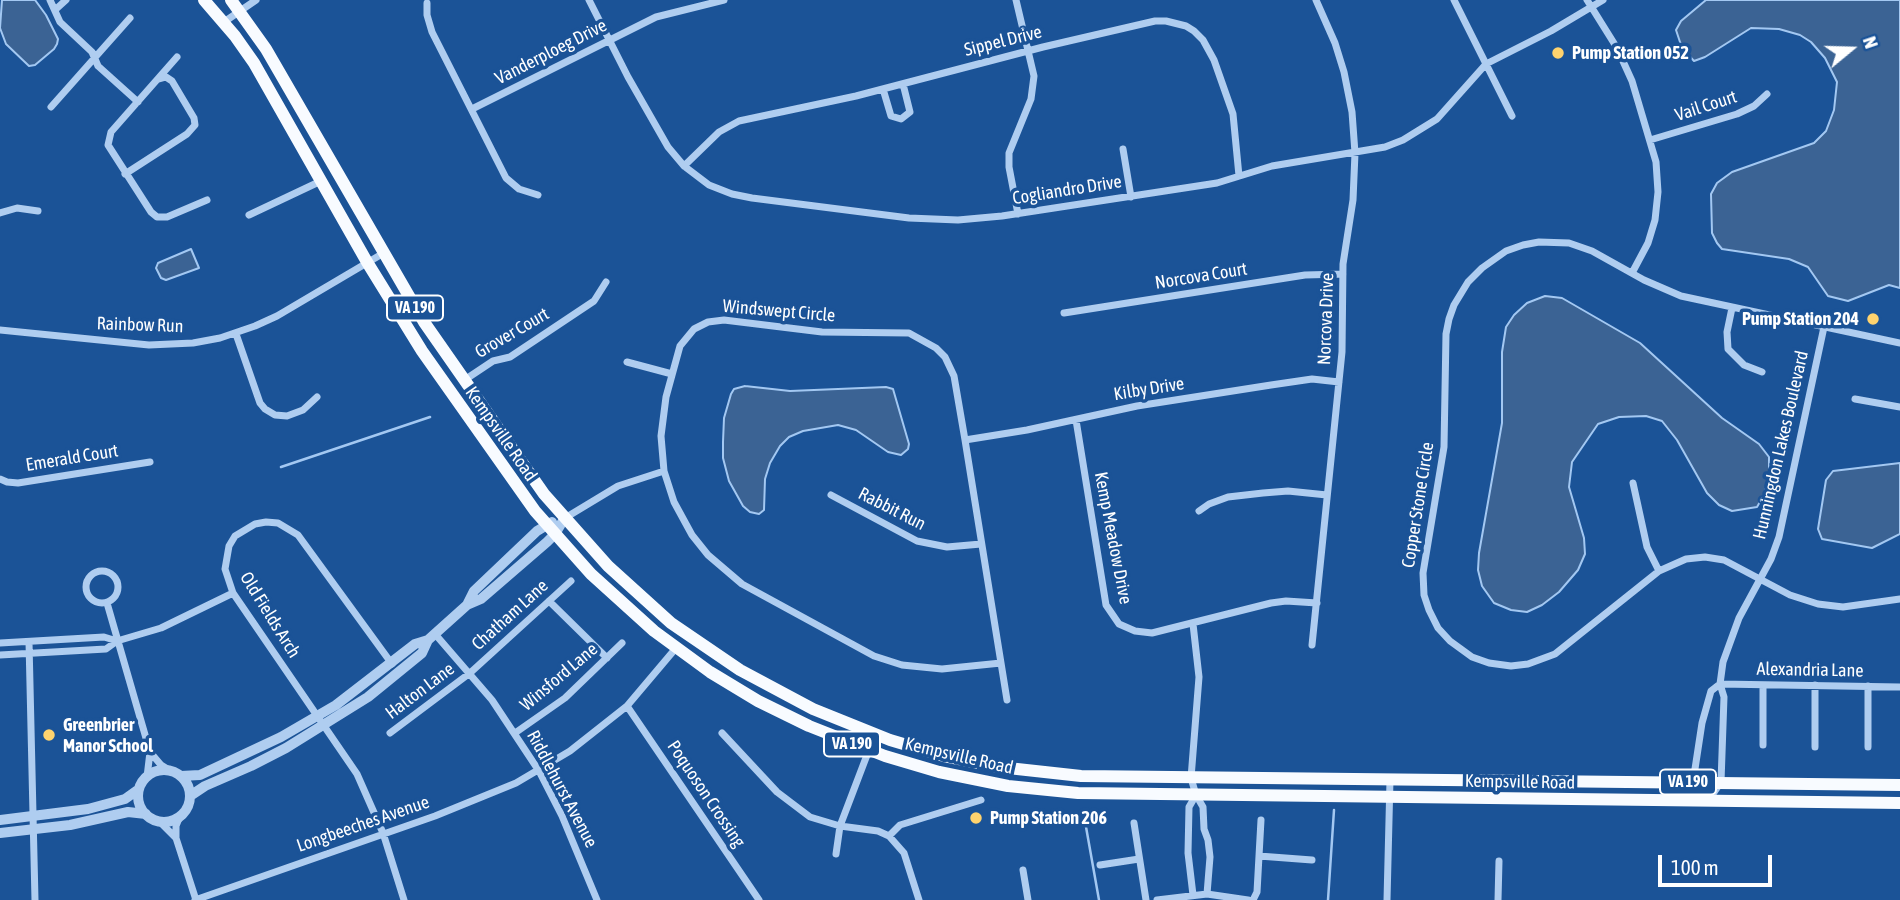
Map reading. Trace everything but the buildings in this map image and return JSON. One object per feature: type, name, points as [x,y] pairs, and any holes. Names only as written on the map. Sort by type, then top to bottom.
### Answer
[{"type":"main road","name":"Kempsville Road","points":[[204,0],[254,63],[367,262],[417,343],[550,529],[618,600],[676,648],[710,672],[808,726],[869,750],[939,772],[1008,786],[1092,794],[1900,803]]},
{"type":"main road","name":"Kempsville Road","points":[[231,0],[266,49],[382,254],[463,380],[519,461],[564,519],[629,586],[671,623],[709,650],[788,696],[875,734],[944,755],[1026,771],[1081,776],[1900,785]]},
{"type":"street","points":[[50,0],[60,22],[92,52],[98,66],[138,102]]},
{"type":"street","points":[[55,10],[66,0]]},
{"type":"street","points":[[224,22],[256,0]]},
{"type":"street","name":"Cogliandro Drive","points":[[589,0],[668,146],[684,166],[709,185],[752,198],[932,220],[978,219],[1018,214],[1217,183],[1272,166],[1385,146],[1420,131],[1450,107],[1486,64],[1551,32],[1590,4],[1603,0]]},
{"type":"street","name":"Vanderploeg Drive","points":[[472,109],[656,17],[724,0]]},
{"type":"street","points":[[1016,0],[1034,76],[1031,99],[1009,153],[1018,214]]},
{"type":"street","name":"Norcova Drive","points":[[1312,645],[1339,382],[1343,274],[1353,200],[1355,153],[1352,112],[1344,72],[1316,0]]},
{"type":"street","points":[[1454,0],[1512,116]]},
{"type":"street","points":[[427,3],[429,26],[506,178],[519,189],[538,195]]},
{"type":"street","points":[[1590,4],[1626,66],[1640,103],[1657,175],[1655,220],[1648,243],[1632,273]]},
{"type":"street","points":[[51,107],[130,18]]},
{"type":"street","name":"Sippel Drive","points":[[684,166],[719,132],[739,121],[883,89],[1154,21],[1166,21],[1186,26],[1199,36],[1209,49],[1224,83],[1233,114],[1239,176]]},
{"type":"street","points":[[177,57],[108,137],[110,148],[125,174],[157,217],[167,218],[208,200]]},
{"type":"street","points":[[125,174],[191,131],[194,125],[194,118],[172,80],[166,77],[158,79]]},
{"type":"street","points":[[883,89],[891,116],[901,119],[910,112],[903,84]]},
{"type":"street","name":"Vail Court","points":[[1650,140],[1737,114],[1754,106],[1767,94]]},
{"type":"street","points":[[1123,149],[1131,197]]},
{"type":"street","points":[[249,215],[321,181]]},
{"type":"street","points":[[0,213],[17,208],[38,212]]},
{"type":"street","name":"Copper Stone Circle","points":[[1900,343],[1681,296],[1578,246],[1539,242],[1522,245],[1499,255],[1476,273],[1463,288],[1454,305],[1446,334],[1444,447],[1423,580],[1429,610],[1438,628],[1450,641],[1472,657],[1496,665],[1511,666],[1528,664],[1555,654],[1659,571],[1686,559],[1705,557],[1734,564],[1790,595],[1818,604],[1843,607],[1900,599]]},
{"type":"street","name":"Rainbow Run","points":[[0,330],[149,345],[194,343],[236,334],[277,316],[382,254]]},
{"type":"street","name":"Norcova Court","points":[[1064,313],[1305,275],[1343,274]]},
{"type":"street","name":"Grover Court","points":[[463,380],[493,361],[510,357],[594,300],[606,282]]},
{"type":"street","points":[[1732,308],[1727,332],[1728,349],[1744,365],[1762,372]]},
{"type":"street","name":"Windswept Circle","points":[[1001,663],[942,669],[893,662],[850,644],[742,584],[708,555],[692,535],[674,502],[664,471],[661,436],[672,374],[683,340],[694,329],[708,322],[724,320],[822,332],[909,333],[936,348],[954,376],[965,440],[1007,700]]},
{"type":"street","name":"Hunningdon Lakes Boulevard","points":[[1721,782],[1724,697],[1720,684],[1730,640],[1771,559],[1783,523],[1824,327]]},
{"type":"street","points":[[236,334],[260,403],[265,409],[275,415],[287,416],[303,410],[317,397]]},
{"type":"street","points":[[627,362],[672,374]]},
{"type":"street","name":"Kilby Drive","points":[[965,440],[1027,430],[1137,406],[1285,383],[1318,379],[1339,382]]},
{"type":"street","points":[[1855,399],[1900,407]]},
{"type":"street","name":"Kemp Meadow Drive","points":[[1076,419],[1101,579],[1109,611],[1119,624],[1141,633],[1152,633],[1271,603],[1317,603]]},
{"type":"street","name":"Emerald Court","points":[[0,479],[18,483],[150,462]]},
{"type":"street","points":[[150,752],[169,771],[181,776],[200,775],[321,720],[379,688],[422,653],[432,637],[467,605],[474,591],[550,529],[618,486],[664,471]]},
{"type":"street","points":[[1633,483],[1647,547],[1659,571]]},
{"type":"street","points":[[1199,511],[1228,497],[1288,491],[1327,495]]},
{"type":"street","name":"Rabbit Run","points":[[831,495],[917,541],[947,547],[982,544]]},
{"type":"street","name":"Old Fields Arch","points":[[392,664],[305,544],[289,527],[278,523],[255,524],[235,537],[229,546],[225,569],[233,593],[358,774],[383,833],[404,900]]},
{"type":"street","points":[[93,573],[110,574],[117,583],[116,595],[107,603],[95,602],[87,594],[86,583],[93,573]]},
{"type":"street","name":"Chatham Lane","points":[[470,673],[571,581]]},
{"type":"street","points":[[0,655],[106,649],[117,640],[162,628],[233,593]]},
{"type":"street","points":[[549,601],[607,658]]},
{"type":"street","points":[[0,820],[116,803],[139,789],[147,776],[150,752],[107,603]]},
{"type":"street","points":[[1193,624],[1199,677],[1191,778],[1203,807],[1210,857],[1201,896]]},
{"type":"street","points":[[0,643],[104,636],[117,640]]},
{"type":"street","points":[[190,796],[205,786],[286,748],[415,644],[432,637]]},
{"type":"street","name":"Riddlehurst Avenue","points":[[432,637],[470,673],[515,733],[539,771],[572,839],[597,900]]},
{"type":"street","points":[[29,642],[36,900]]},
{"type":"street","name":"Winsford Lane","points":[[515,733],[565,698],[622,643]]},
{"type":"street","name":"Longbeeches Avenue","points":[[196,900],[473,802],[539,771],[570,751],[627,706],[676,648]]},
{"type":"street","name":"Halton Lane","points":[[390,733],[470,673]]},
{"type":"street","name":"Hunningdon Lakes Boulevard","points":[[1693,782],[1702,723],[1711,691],[1720,684]]},
{"type":"street","name":"Alexandria Lane","points":[[1720,684],[1900,687]]},
{"type":"street","points":[[1763,685],[1763,745]]},
{"type":"street","points":[[1815,685],[1815,747]]},
{"type":"street","points":[[1868,686],[1868,747]]},
{"type":"street","name":"Poquoson Crossing","points":[[627,706],[759,900]]},
{"type":"street","points":[[722,733],[788,800],[810,817],[840,826],[862,827],[889,836],[904,853],[919,900]]},
{"type":"street","points":[[836,854],[840,826],[875,734]]},
{"type":"street","points":[[147,776],[157,771],[169,771]]},
{"type":"street","points":[[181,776],[190,796],[189,804],[176,826],[176,838],[196,900]]},
{"type":"street","points":[[1387,900],[1390,780]]},
{"type":"street","points":[[1693,782],[1708,801],[1721,782]]},
{"type":"street","points":[[139,789],[139,803],[146,814]]},
{"type":"street","points":[[1196,795],[1189,807],[1188,853],[1201,896]]},
{"type":"street","points":[[889,836],[900,825],[981,800]]},
{"type":"street","points":[[0,833],[70,825],[128,812],[146,814],[159,821],[176,838]]},
{"type":"street","points":[[159,821],[180,816]]},
{"type":"street","points":[[1157,900],[1201,896],[1250,900],[1257,892],[1261,820]]},
{"type":"street","points":[[1134,823],[1146,900]]},
{"type":"street","points":[[1259,856],[1312,860]]},
{"type":"street","points":[[1100,865],[1139,859]]},
{"type":"street","points":[[1498,900],[1499,861]]},
{"type":"street","points":[[1023,870],[1028,900]]},
{"type":"water","points":[[2,0],[35,0],[46,15],[58,39],[57,44],[35,65],[29,66],[6,44],[0,28]]},
{"type":"water","points":[[1706,0],[1900,0],[1900,288],[1889,285],[1848,301],[1828,296],[1808,267],[1789,259],[1722,249],[1717,243],[1712,233],[1711,194],[1717,183],[1732,172],[1814,143],[1826,131],[1834,110],[1837,82],[1825,58],[1811,42],[1800,35],[1779,29],[1751,28],[1694,61],[1682,48],[1676,30],[1681,21]]},
{"type":"water","points":[[191,249],[199,268],[166,280],[161,278],[156,268],[158,263]]},
{"type":"water","points":[[1545,296],[1562,298],[1640,343],[1722,418],[1759,444],[1769,457],[1769,472],[1764,495],[1757,507],[1732,511],[1719,505],[1707,493],[1677,440],[1662,421],[1646,416],[1619,417],[1598,424],[1572,462],[1569,487],[1584,538],[1585,554],[1578,570],[1559,592],[1527,612],[1511,610],[1494,603],[1482,586],[1478,570],[1502,423],[1502,352],[1506,327],[1527,303]]},
{"type":"water","points":[[745,386],[790,391],[886,387],[893,389],[909,444],[908,449],[901,455],[888,452],[856,430],[838,425],[803,431],[789,437],[780,446],[765,479],[764,510],[759,514],[750,512],[743,506],[729,481],[723,458],[724,418],[731,394],[734,389]]},
{"type":"water","points":[[1900,463],[1900,534],[1872,548],[1822,539],[1818,529],[1826,480],[1833,471]]},
{"type":"waterway","points":[[281,467],[430,417]]},
{"type":"waterway","points":[[1083,810],[1099,900]]},
{"type":"waterway","points":[[1328,900],[1334,810]]},
{"type":"place","name":"Pump Station 052","points":[[1558,53]]},
{"type":"place","name":"Pump Station 204","points":[[1873,319]]},
{"type":"place","name":"Greenbrier Manor School","points":[[49,735]]},
{"type":"place","name":"Pump Station 206","points":[[976,818]]}]
